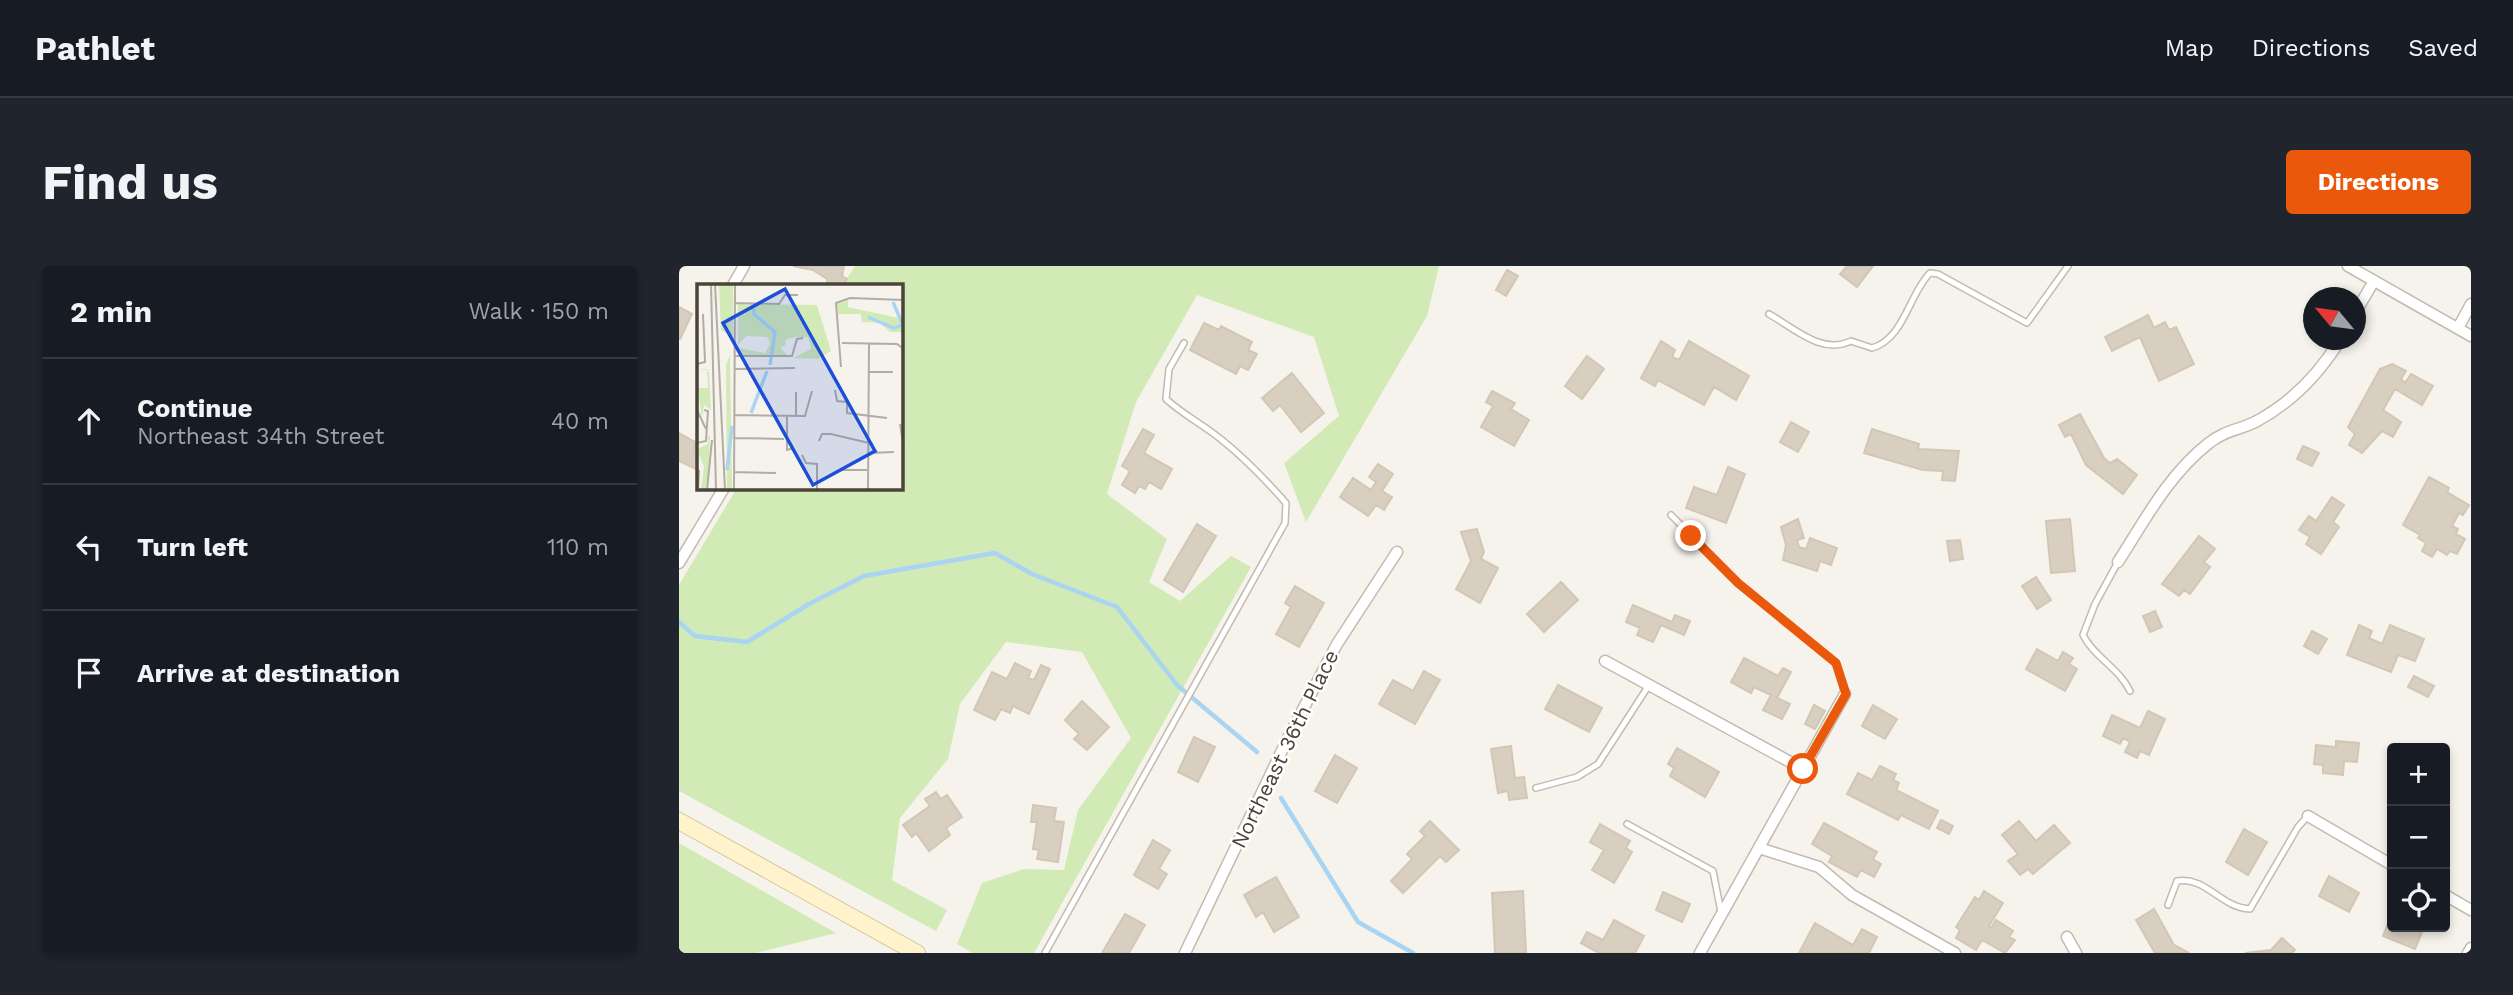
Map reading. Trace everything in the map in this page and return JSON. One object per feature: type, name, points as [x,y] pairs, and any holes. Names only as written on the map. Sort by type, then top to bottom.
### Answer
[{"type":"street","points":[[734,284],[744,266]]},
{"type":"street","points":[[2348,266],[2471,336]]},
{"type":"street","points":[[2366,295],[2375,281]]},
{"type":"street","points":[[2458,328],[2471,304]]},
{"type":"street","points":[[2118,562],[2172,478],[2209,443],[2230,429],[2255,422],[2299,392],[2325,364],[2334,350]]},
{"type":"street","points":[[679,564],[723,490]]},
{"type":"street","name":"Northeast 36th Place","points":[[1185,953],[1288,738],[1337,644],[1397,552]]},
{"type":"street","points":[[1605,661],[1803,769]]},
{"type":"street","points":[[1700,953],[1846,694]]},
{"type":"street","points":[[2308,817],[2387,862]]},
{"type":"street","points":[[679,821],[917,953]]},
{"type":"street","points":[[1759,848],[1819,867],[1852,895],[1955,953]]},
{"type":"street","points":[[2450,898],[2471,910]]},
{"type":"street","points":[[2067,937],[2076,953]]},
{"type":"street","points":[[2468,953],[2471,948]]},
{"type":"lane","points":[[1769,314],[1820,344],[1838,347],[1851,341],[1872,348],[1885,342],[1899,325],[1922,282],[1930,273],[1938,274],[2027,323],[2068,266]]},
{"type":"lane","points":[[1045,953],[1285,523],[1286,503],[1266,481],[1210,431],[1166,399],[1170,369],[1184,343]]},
{"type":"lane","points":[[1671,515],[1738,583],[1836,663],[1846,694]]},
{"type":"lane","points":[[2118,562],[2083,635],[2088,645],[2123,677],[2130,691]]},
{"type":"lane","points":[[1536,788],[1577,777],[1598,764],[1649,685]]},
{"type":"lane","points":[[2168,905],[2177,881],[2187,879],[2198,882],[2230,905],[2250,909],[2298,827],[2308,817]]},
{"type":"lane","points":[[1627,824],[1713,871],[1721,915]]},
{"type":"green space","points":[[855,266],[1439,266],[1427,316],[1306,522],[1284,463],[1339,416],[1314,337],[1197,295],[1136,402],[1107,494],[1167,539],[1149,582],[1180,601],[1231,556],[1251,567],[1034,953],[972,953],[957,944],[982,883],[1024,869],[1064,870],[1078,810],[1131,738],[1082,652],[1006,642],[960,704],[948,759],[900,818],[892,880],[947,910],[936,931],[679,791],[679,585],[736,490],[903,490],[903,284],[844,284]]},
{"type":"green space","points":[[679,843],[836,933],[756,953],[679,953]]},
{"type":"building","points":[[793,266],[844,266],[842,276],[847,279],[844,284],[828,284],[827,279],[813,270]]},
{"type":"building","points":[[1847,266],[1873,266],[1857,287],[1840,274]]},
{"type":"building","points":[[1507,270],[1518,276],[1506,296],[1496,290]]},
{"type":"building","points":[[679,307],[692,314],[680,339],[679,339]]},
{"type":"building","points":[[2148,315],[2154,328],[2165,322],[2169,330],[2176,327],[2194,364],[2159,381],[2140,337],[2112,351],[2105,337]]},
{"type":"building","points":[[1204,323],[1219,330],[1221,326],[1252,342],[1248,350],[1257,354],[1248,370],[1240,366],[1236,374],[1190,350]]},
{"type":"building","points":[[1661,341],[1675,350],[1672,357],[1679,360],[1689,341],[1749,376],[1736,400],[1714,387],[1704,405],[1658,380],[1655,386],[1641,378]]},
{"type":"building","points":[[1587,356],[1604,369],[1582,399],[1565,386]]},
{"type":"building","points":[[2392,364],[2406,371],[2401,379],[2405,383],[2411,374],[2433,386],[2422,405],[2395,389],[2383,410],[2401,422],[2393,437],[2382,431],[2362,453],[2349,445],[2355,434],[2348,427],[2380,369]]},
{"type":"building","points":[[1292,373],[1324,413],[1301,432],[1280,405],[1273,411],[1262,398]]},
{"type":"building","points":[[1492,391],[1515,403],[1511,409],[1529,420],[1514,446],[1481,427],[1493,406],[1486,402]]},
{"type":"building","points":[[2080,414],[2104,458],[2110,463],[2117,459],[2137,475],[2123,494],[2086,465],[2071,434],[2065,437],[2059,425]]},
{"type":"building","points":[[1791,422],[1809,432],[1798,452],[1780,442]]},
{"type":"building","points":[[1143,429],[1154,435],[1144,453],[1172,469],[1161,489],[1149,482],[1145,489],[1139,486],[1135,493],[1122,485],[1130,471],[1122,466]]},
{"type":"building","points":[[1872,429],[1919,444],[1918,449],[1959,451],[1955,481],[1942,480],[1943,471],[1923,470],[1864,453]]},
{"type":"building","points":[[679,433],[697,443],[694,448],[697,450],[696,469],[679,461]]},
{"type":"building","points":[[2303,446],[2319,453],[2312,466],[2297,459]]},
{"type":"building","points":[[1378,464],[1393,474],[1382,491],[1392,497],[1384,510],[1376,505],[1368,516],[1340,497],[1353,478],[1371,490],[1376,482],[1369,477]]},
{"type":"building","points":[[1728,467],[1745,474],[1726,523],[1686,508],[1694,487],[1717,495]]},
{"type":"building","points":[[2429,477],[2449,488],[2447,492],[2469,505],[2463,515],[2459,513],[2452,526],[2458,529],[2456,534],[2465,539],[2457,554],[2450,551],[2447,555],[2437,549],[2432,557],[2422,551],[2426,543],[2418,538],[2420,535],[2403,525]]},
{"type":"building","points":[[2332,497],[2344,505],[2333,522],[2339,527],[2321,554],[2306,544],[2310,537],[2299,530],[2309,516],[2316,521]]},
{"type":"building","points":[[1798,519],[1804,538],[1797,540],[1799,547],[1806,549],[1810,538],[1837,548],[1831,565],[1820,561],[1817,571],[1783,560],[1786,545],[1781,527]]},
{"type":"building","points":[[2070,519],[2075,571],[2051,573],[2046,521]]},
{"type":"building","points":[[1197,524],[1216,536],[1183,592],[1164,580]]},
{"type":"building","points":[[1477,529],[1484,552],[1481,559],[1498,568],[1480,603],[1456,589],[1471,561],[1461,532]]},
{"type":"building","points":[[2199,536],[2215,549],[2204,562],[2210,567],[2190,594],[2184,590],[2179,596],[2162,584]]},
{"type":"building","points":[[1960,540],[1963,559],[1950,561],[1947,541]]},
{"type":"building","points":[[2036,577],[2051,600],[2037,609],[2022,586]]},
{"type":"building","points":[[1561,582],[1578,600],[1544,632],[1527,614]]},
{"type":"building","points":[[1295,586],[1324,603],[1299,647],[1276,634],[1291,607],[1285,603]]},
{"type":"building","points":[[1633,605],[1672,622],[1675,615],[1690,621],[1684,635],[1661,625],[1653,642],[1637,635],[1640,628],[1626,622]]},
{"type":"building","points":[[2155,611],[2162,627],[2150,632],[2143,616]]},
{"type":"building","points":[[2359,625],[2372,631],[2369,638],[2382,644],[2390,625],[2424,639],[2415,661],[2398,655],[2391,672],[2347,655]]},
{"type":"building","points":[[2312,631],[2327,639],[2318,654],[2304,646]]},
{"type":"building","points":[[2037,649],[2058,661],[2063,652],[2073,658],[2069,664],[2077,669],[2065,691],[2026,669]]},
{"type":"building","points":[[1744,658],[1778,676],[1783,668],[1791,672],[1777,698],[1790,704],[1782,719],[1763,710],[1771,695],[1754,687],[1751,693],[1731,682]]},
{"type":"building","points":[[1015,663],[1031,671],[1028,678],[1034,680],[1041,665],[1050,669],[1029,714],[1013,706],[1010,713],[1001,709],[995,720],[974,710],[992,672],[1007,679]]},
{"type":"building","points":[[1424,671],[1440,680],[1415,724],[1379,704],[1393,680],[1413,691]]},
{"type":"building","points":[[2414,676],[2434,686],[2428,697],[2408,687]]},
{"type":"building","points":[[1558,685],[1602,708],[1589,732],[1545,709]]},
{"type":"building","points":[[1082,701],[1109,727],[1087,750],[1074,739],[1079,734],[1065,720]]},
{"type":"building","points":[[1814,705],[1825,711],[1815,729],[1805,724]]},
{"type":"building","points":[[1873,705],[1897,719],[1885,739],[1862,726]]},
{"type":"building","points":[[2148,711],[2165,719],[2149,755],[2140,751],[2137,758],[2125,752],[2130,742],[2123,738],[2120,744],[2103,736],[2112,715],[2140,728]]},
{"type":"building","points":[[1194,737],[1215,747],[1198,782],[1178,772]]},
{"type":"building","points":[[2336,741],[2359,743],[2357,762],[2344,761],[2343,775],[2323,773],[2323,765],[2314,764],[2316,745],[2336,747]]},
{"type":"building","points":[[1511,746],[1515,778],[1524,777],[1527,798],[1509,800],[1508,791],[1498,793],[1491,749]]},
{"type":"building","points":[[1677,748],[1719,772],[1705,797],[1670,776],[1674,768],[1668,764]]},
{"type":"building","points":[[1335,755],[1357,768],[1337,803],[1315,791]]},
{"type":"building","points":[[1880,766],[1896,774],[1893,780],[1899,783],[1896,790],[1938,811],[1929,829],[1901,815],[1898,820],[1847,794],[1858,773],[1872,780]]},
{"type":"building","points":[[936,792],[941,799],[947,795],[962,817],[946,828],[950,835],[929,851],[916,833],[912,837],[903,825],[930,806],[925,799]]},
{"type":"building","points":[[1033,805],[1056,808],[1054,821],[1064,822],[1058,862],[1037,859],[1039,850],[1033,849],[1037,822],[1031,822]]},
{"type":"building","points":[[1941,820],[1953,826],[1949,834],[1937,828]]},
{"type":"building","points":[[1430,821],[1459,850],[1446,862],[1440,856],[1403,893],[1391,881],[1412,859],[1407,854],[1425,836],[1420,831]]},
{"type":"building","points":[[2019,821],[2036,841],[2054,825],[2070,843],[2033,874],[2028,869],[2020,875],[2008,861],[2018,854],[2002,835]]},
{"type":"building","points":[[1824,823],[1877,852],[1873,859],[1881,864],[1874,877],[1861,870],[1857,877],[1829,862],[1832,856],[1812,844]]},
{"type":"building","points":[[1600,824],[1630,841],[1626,848],[1632,852],[1614,883],[1592,870],[1604,850],[1590,842]]},
{"type":"building","points":[[2244,829],[2267,842],[2248,875],[2226,862]]},
{"type":"building","points":[[1153,840],[1170,850],[1159,869],[1167,874],[1158,889],[1134,875]]},
{"type":"building","points":[[2329,876],[2359,893],[2349,912],[2319,896]]},
{"type":"building","points":[[1276,877],[1299,917],[1274,932],[1263,912],[1256,917],[1244,895]]},
{"type":"building","points":[[1523,891],[1526,953],[1495,953],[1492,893]]},
{"type":"building","points":[[1984,891],[2003,903],[1989,926],[1991,928],[1996,920],[2013,931],[2009,937],[2015,940],[2005,953],[1982,940],[1976,950],[1956,938],[1960,930],[1956,927],[1975,897],[1979,900]]},
{"type":"building","points":[[1663,892],[1690,904],[1682,922],[1656,910]]},
{"type":"building","points":[[2154,909],[2174,945],[2189,953],[2155,953],[2136,920]]},
{"type":"building","points":[[1125,914],[1145,925],[1129,953],[1102,953]]},
{"type":"building","points":[[1614,920],[1644,936],[1635,953],[1599,953],[1581,943],[1587,932],[1603,940]]},
{"type":"building","points":[[1815,923],[1853,945],[1862,929],[1877,937],[1869,953],[1799,953]]},
{"type":"building","points":[[2387,926],[2387,932],[2422,932],[2415,949],[2383,936]]},
{"type":"building","points":[[2282,938],[2295,950],[2292,953],[2245,953],[2271,950]]},
{"type":"waterway","points":[[679,622],[695,636],[747,642],[809,604],[864,576],[995,553],[1032,574],[1117,607],[1177,685],[1257,752]]},
{"type":"waterway","points":[[1281,798],[1358,922],[1413,953]]},
{"type":"route","points":[[1691,536],[1738,583],[1836,663],[1846,694],[1803,769]]}]
